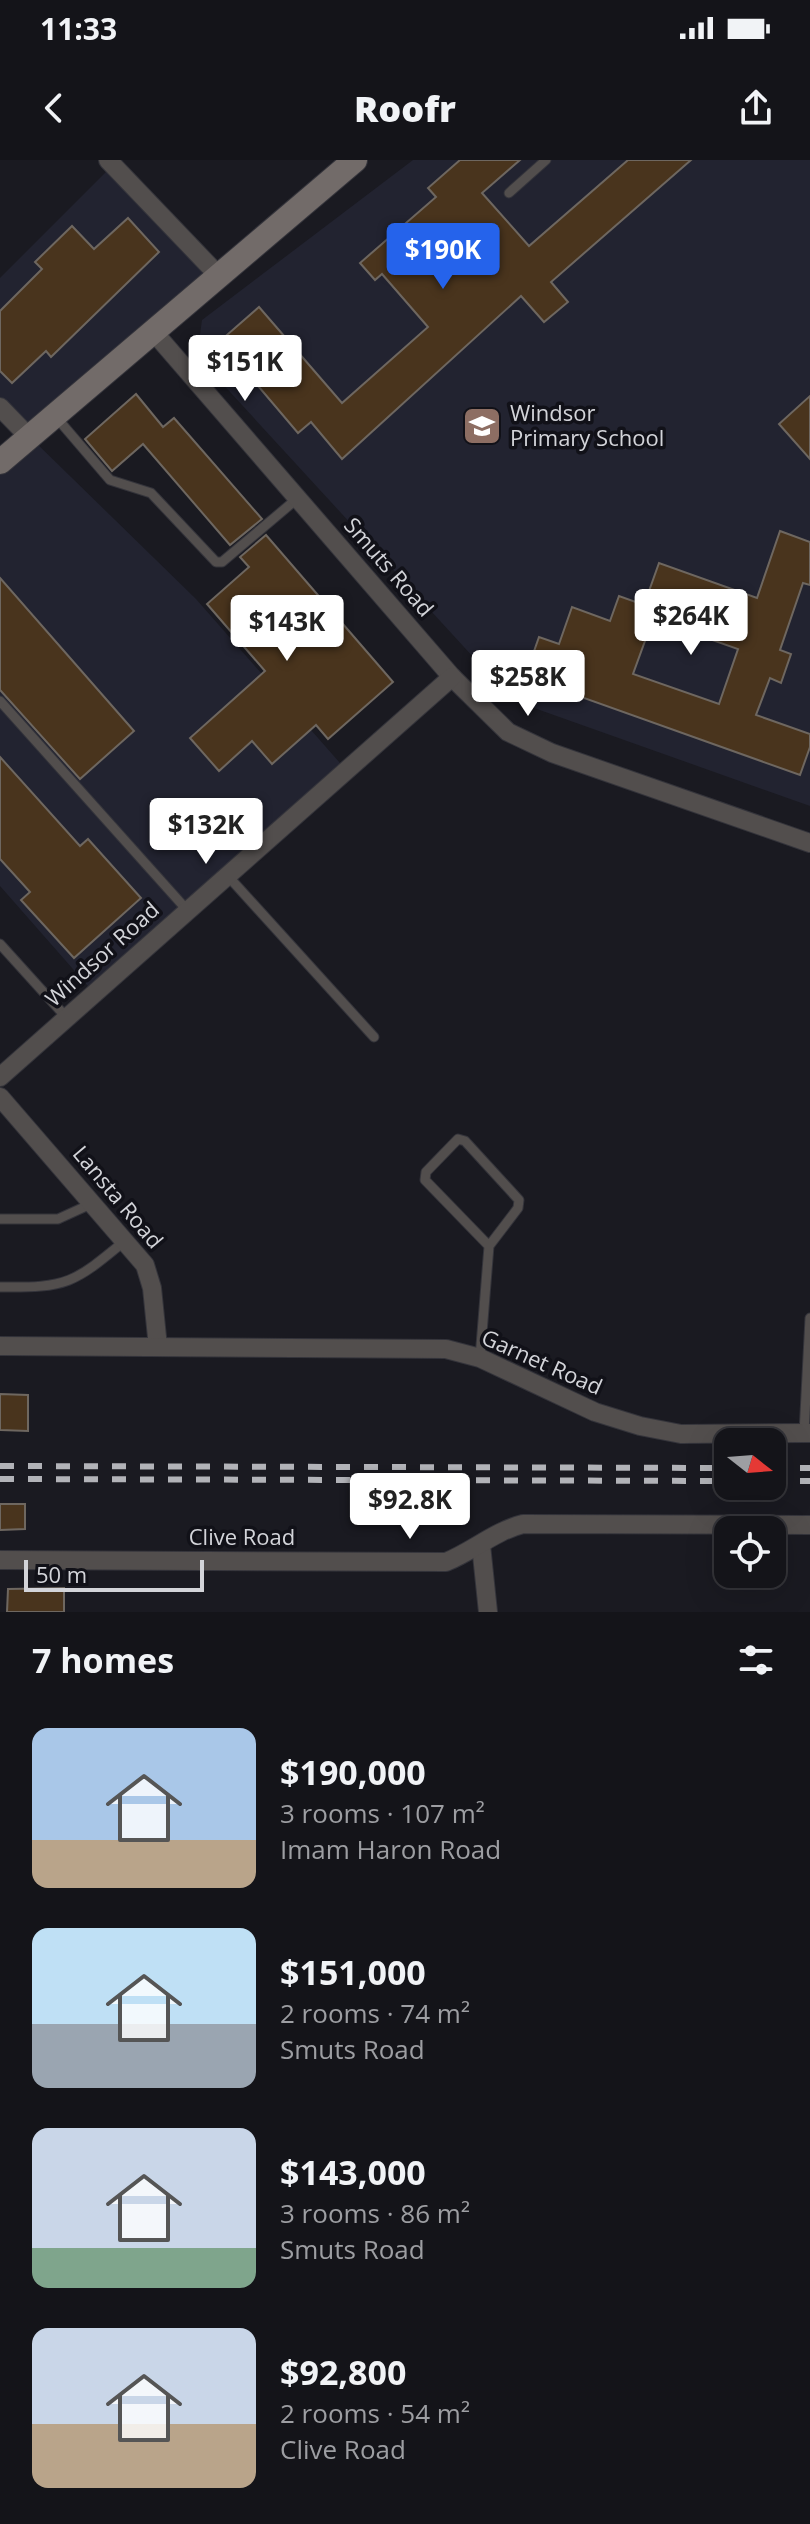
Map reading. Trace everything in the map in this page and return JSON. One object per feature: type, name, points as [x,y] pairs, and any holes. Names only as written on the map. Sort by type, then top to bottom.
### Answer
[{"type":"street","points":[[108,160],[217,274]]},
{"type":"street","points":[[0,462],[217,274],[355,160]]},
{"type":"street","name":"Smuts Road","points":[[152,330],[491,718],[531,743],[810,843]]},
{"type":"street","points":[[0,407],[29,437]]},
{"type":"street","name":"Windsor Road","points":[[0,1077],[452,677]]},
{"type":"street","name":"Lansta Road","points":[[0,1097],[126,1240],[149,1274],[158,1347]]},
{"type":"street","name":"Garnet Road","points":[[0,1346],[446,1349],[480,1358],[595,1412],[640,1426],[681,1434],[807,1433]]},
{"type":"street","name":"Clive Road","points":[[0,1560],[446,1562],[481,1545],[497,1533],[523,1524],[810,1525]]},
{"type":"street","points":[[481,1545],[488,1612]]},
{"type":"lane","points":[[509,193],[546,160]]},
{"type":"lane","points":[[54,415],[110,480],[151,493],[216,562],[222,562],[299,497]]},
{"type":"lane","points":[[0,701],[187,910]]},
{"type":"lane","points":[[227,875],[374,1037]]},
{"type":"lane","points":[[0,944],[66,1017]]},
{"type":"lane","points":[[480,1358],[489,1246],[518,1208],[519,1200],[465,1141],[458,1139],[426,1172],[425,1180],[489,1246]]},
{"type":"lane","points":[[0,1219],[58,1219],[93,1203]]},
{"type":"lane","points":[[0,1287],[66,1284],[81,1277],[126,1240]]},
{"type":"lane","points":[[807,1433],[810,1318]]},
{"type":"shaded area","name":"Windsor Primary School","points":[[413,160],[810,160],[810,806],[489,692],[486,671],[197,356],[202,320]]},
{"type":"shaded area","points":[[113,165],[217,274],[30,437],[196,599],[347,771],[94,993],[0,886],[0,462],[29,437],[0,407],[0,278]]},
{"type":"building","points":[[460,160],[520,160],[482,193],[529,246],[628,160],[691,160],[551,282],[568,302],[544,322],[521,296],[342,459],[311,422],[298,433],[220,341],[259,307],[342,403],[428,327],[382,274],[375,280],[360,263],[436,197],[428,188]]},
{"type":"building","points":[[128,218],[159,252],[51,357],[46,351],[12,383],[0,371],[0,311],[42,269],[35,262],[72,226],[94,249]]},
{"type":"building","points":[[136,394],[163,427],[174,418],[262,519],[230,545],[143,444],[112,471],[85,439]]},
{"type":"building","points":[[810,396],[810,459],[779,424]]},
{"type":"building","points":[[780,531],[810,542],[810,585],[803,583],[780,650],[791,654],[781,683],[770,678],[756,715],[810,734],[810,747],[800,775],[525,677],[539,637],[559,644],[572,607],[610,621],[619,596],[644,605],[659,563],[757,598]],"holes":[[[653,619],[738,649],[719,704],[633,674]]]},
{"type":"building","points":[[266,535],[393,682],[328,739],[316,725],[272,764],[252,741],[219,771],[190,738],[265,671],[207,604],[249,567],[240,557]]},
{"type":"building","points":[[0,578],[134,731],[80,779],[0,690]]},
{"type":"building","points":[[0,757],[80,846],[88,839],[141,898],[74,958],[21,900],[30,892],[0,859]]},
{"type":"building","points":[[0,1394],[28,1395],[28,1431],[0,1430]]},
{"type":"building","points":[[0,1504],[25,1504],[25,1529],[0,1530]]},
{"type":"building","points":[[64,1588],[64,1612],[7,1612],[8,1589]]},
{"type":"railway","points":[[0,1466],[714,1468]]},
{"type":"railway","points":[[786,1468],[810,1468]]},
{"type":"railway","points":[[0,1479],[714,1481]]},
{"type":"railway","points":[[786,1481],[810,1481]]},
{"type":"place","name":"Windsor Primary School","points":[[482,426]]}]
